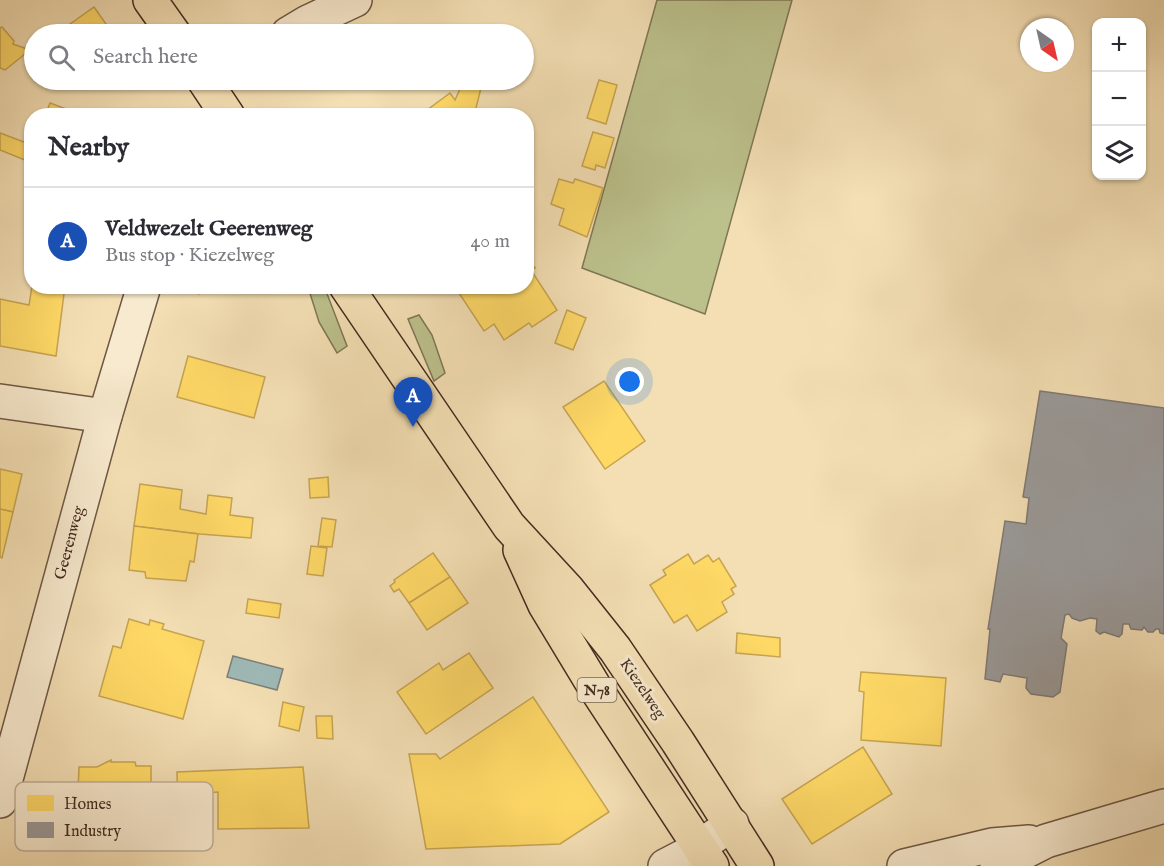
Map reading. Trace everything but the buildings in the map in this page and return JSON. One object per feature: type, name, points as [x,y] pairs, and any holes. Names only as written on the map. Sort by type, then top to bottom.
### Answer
[{"type":"main road","points":[[150,0],[167,24]]},
{"type":"main road","points":[[212,90],[223,108]]},
{"type":"main road","name":"Kiezelweg","points":[[351,294],[509,526],[568,590],[615,649],[758,866]]},
{"type":"main road","name":"Kiezelweg","points":[[509,526],[545,605],[594,686],[706,856]]},
{"type":"street","points":[[305,24],[355,0]]},
{"type":"street","name":"Geerenweg","points":[[0,801],[105,416],[142,294]]},
{"type":"street","points":[[0,401],[105,416]]},
{"type":"street","points":[[997,866],[1046,841],[1164,806]]},
{"type":"street","points":[[665,866],[706,856],[732,824]]},
{"type":"street","points":[[904,866],[992,845],[1046,841]]},
{"type":"green space","points":[[657,0],[792,0],[705,314],[582,268]]},
{"type":"green space","points":[[310,294],[327,294],[347,346],[337,353],[319,322]]},
{"type":"green space","points":[[419,315],[432,335],[445,373],[434,381],[408,319]]},
{"type":"water","points":[[233,656],[283,669],[277,690],[227,677]]},
{"type":"place","name":"Veldwezelt Geerenweg","points":[[413,427]]}]
